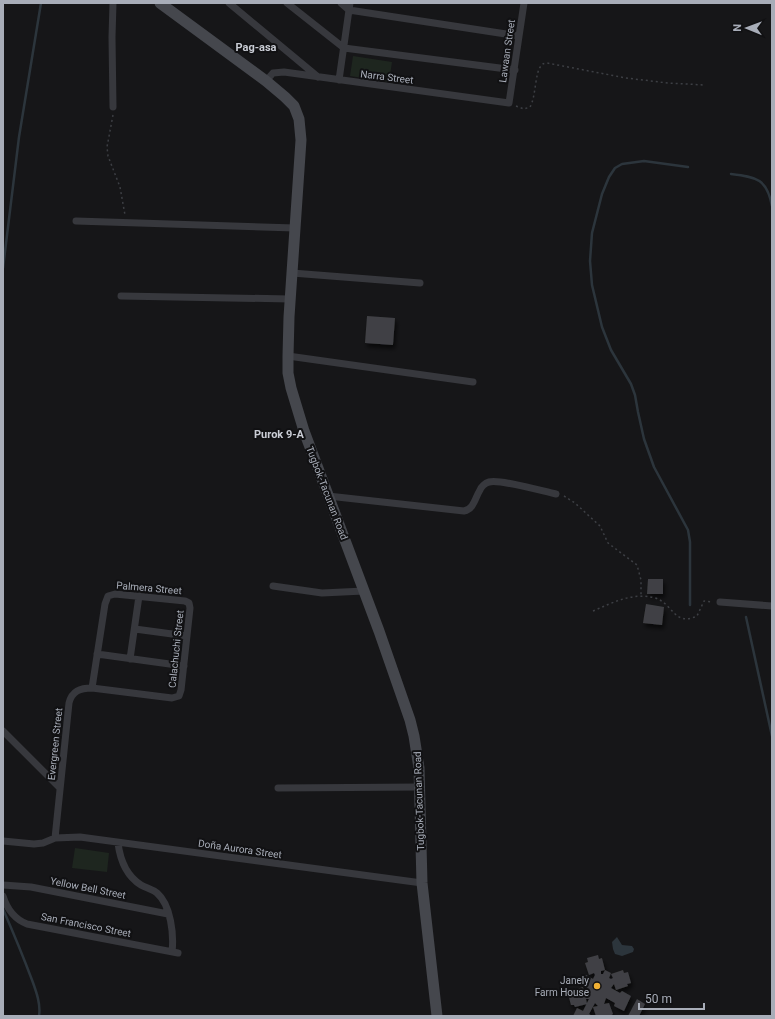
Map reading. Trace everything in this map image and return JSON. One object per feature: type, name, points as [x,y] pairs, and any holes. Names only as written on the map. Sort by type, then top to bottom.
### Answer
[{"type":"street","points":[[113,107],[112,37],[114,3]]},
{"type":"street","name":"Tugbok-Tacunan Road","points":[[160,3],[266,81],[294,106],[299,119],[302,140],[290,299],[288,373],[295,405],[410,720],[418,752],[422,883],[437,1016]]},
{"type":"street","points":[[229,3],[319,78]]},
{"type":"street","points":[[287,3],[344,48],[514,70]]},
{"type":"street","points":[[341,3],[350,6],[519,36]]},
{"type":"street","name":"Lawaan Street","points":[[510,103],[524,3]]},
{"type":"street","points":[[339,80],[350,6]]},
{"type":"street","name":"Narra Street","points":[[266,81],[273,73],[278,72],[510,103]]},
{"type":"street","points":[[76,222],[295,228]]},
{"type":"street","points":[[292,273],[420,284]]},
{"type":"street","points":[[121,296],[290,299]]},
{"type":"street","points":[[288,356],[473,382]]},
{"type":"street","points":[[328,496],[464,511],[468,510],[472,506],[480,488],[490,482],[505,483],[556,494]]},
{"type":"street","points":[[273,586],[322,593],[364,591]]},
{"type":"street","name":"Palmera Street","points":[[97,654],[106,599],[108,596],[115,594],[139,596],[188,601],[189,603]]},
{"type":"street","points":[[130,659],[139,596]]},
{"type":"street","points":[[720,602],[772,606]]},
{"type":"street","name":"Calachuchi Street","points":[[92,688],[172,698],[179,696],[184,666],[190,608],[189,603]]},
{"type":"street","points":[[135,629],[187,636]]},
{"type":"street","points":[[92,688],[97,654],[184,666]]},
{"type":"street","name":"Evergreen Street","points":[[55,838],[70,697],[79,690],[92,688]]},
{"type":"street","points":[[3,731],[60,788]]},
{"type":"street","points":[[278,788],[420,787]]},
{"type":"street","name":"Doña Aurora Street","points":[[3,841],[34,844],[43,843],[55,838],[73,837],[422,883]]},
{"type":"street","points":[[118,843],[122,861],[130,876],[142,886],[158,894],[168,914]]},
{"type":"street","name":"Yellow Bell Street","points":[[3,885],[31,887],[168,914]]},
{"type":"street","name":"San Francisco Street","points":[[3,896],[13,916],[19,921],[27,924],[175,952],[173,934],[168,914]]},
{"type":"path","points":[[510,103],[524,109],[530,107],[540,68],[547,63],[626,78],[668,83],[704,85]]},
{"type":"path","points":[[113,107],[113,117],[107,147],[108,156],[120,187],[126,223]]},
{"type":"path","points":[[556,494],[575,503],[600,526],[608,543],[637,565],[641,580],[641,596]]},
{"type":"path","points":[[593,611],[628,597],[641,596],[662,600],[677,617],[688,619],[697,616],[704,601]]},
{"type":"shaded area","points":[[353,56],[392,62],[389,82],[350,76]]},
{"type":"shaded area","points":[[75,848],[109,853],[107,872],[72,868]]},
{"type":"shaded area","points":[[617,937],[622,945],[632,946],[634,949],[633,952],[622,956],[615,954],[612,942]]},
{"type":"building","points":[[367,316],[395,318],[393,345],[365,343]]},
{"type":"building","points":[[648,579],[663,579],[663,594],[647,594]]},
{"type":"building","points":[[646,604],[664,607],[662,625],[643,623]]},
{"type":"building","name":"Janely Farm House","points":[[598,955],[599,959],[602,958],[605,970],[611,973],[609,978],[611,979],[613,978],[611,974],[623,970],[624,973],[628,972],[631,983],[627,984],[628,986],[616,990],[614,984],[611,988],[620,993],[622,991],[631,996],[624,1011],[614,1006],[615,1003],[606,998],[604,1004],[609,1003],[613,1014],[610,1016],[596,1016],[593,1007],[598,1006],[595,1003],[589,1014],[592,1016],[573,1016],[577,1008],[583,1011],[586,1004],[575,1007],[574,1005],[571,1005],[568,994],[571,993],[571,991],[583,987],[584,992],[586,992],[588,988],[581,985],[586,975],[593,979],[595,975],[594,973],[589,975],[585,963],[588,962],[587,958]]},
{"type":"building","points":[[637,999],[645,1004],[639,1016],[628,1016]]},
{"type":"waterway","points":[[3,268],[19,137],[41,3]]},
{"type":"waterway","points":[[688,167],[644,161],[622,164],[615,168],[609,177],[602,194],[592,233],[590,261],[592,285],[602,327],[611,350],[631,384],[635,395],[644,439],[654,467],[688,530],[690,542],[690,605]]},
{"type":"waterway","points":[[731,174],[748,176],[759,181],[767,190],[772,206]]},
{"type":"waterway","points":[[746,617],[772,736]]},
{"type":"waterway","points":[[3,909],[22,953],[35,989],[39,1002],[39,1016]]},
{"type":"place","name":"Janely Farm House","points":[[597,986]]},
{"type":"district","name":"Pag-asa","points":[[256,47]]},
{"type":"district","name":"Purok 9-A","points":[[279,434]]}]
